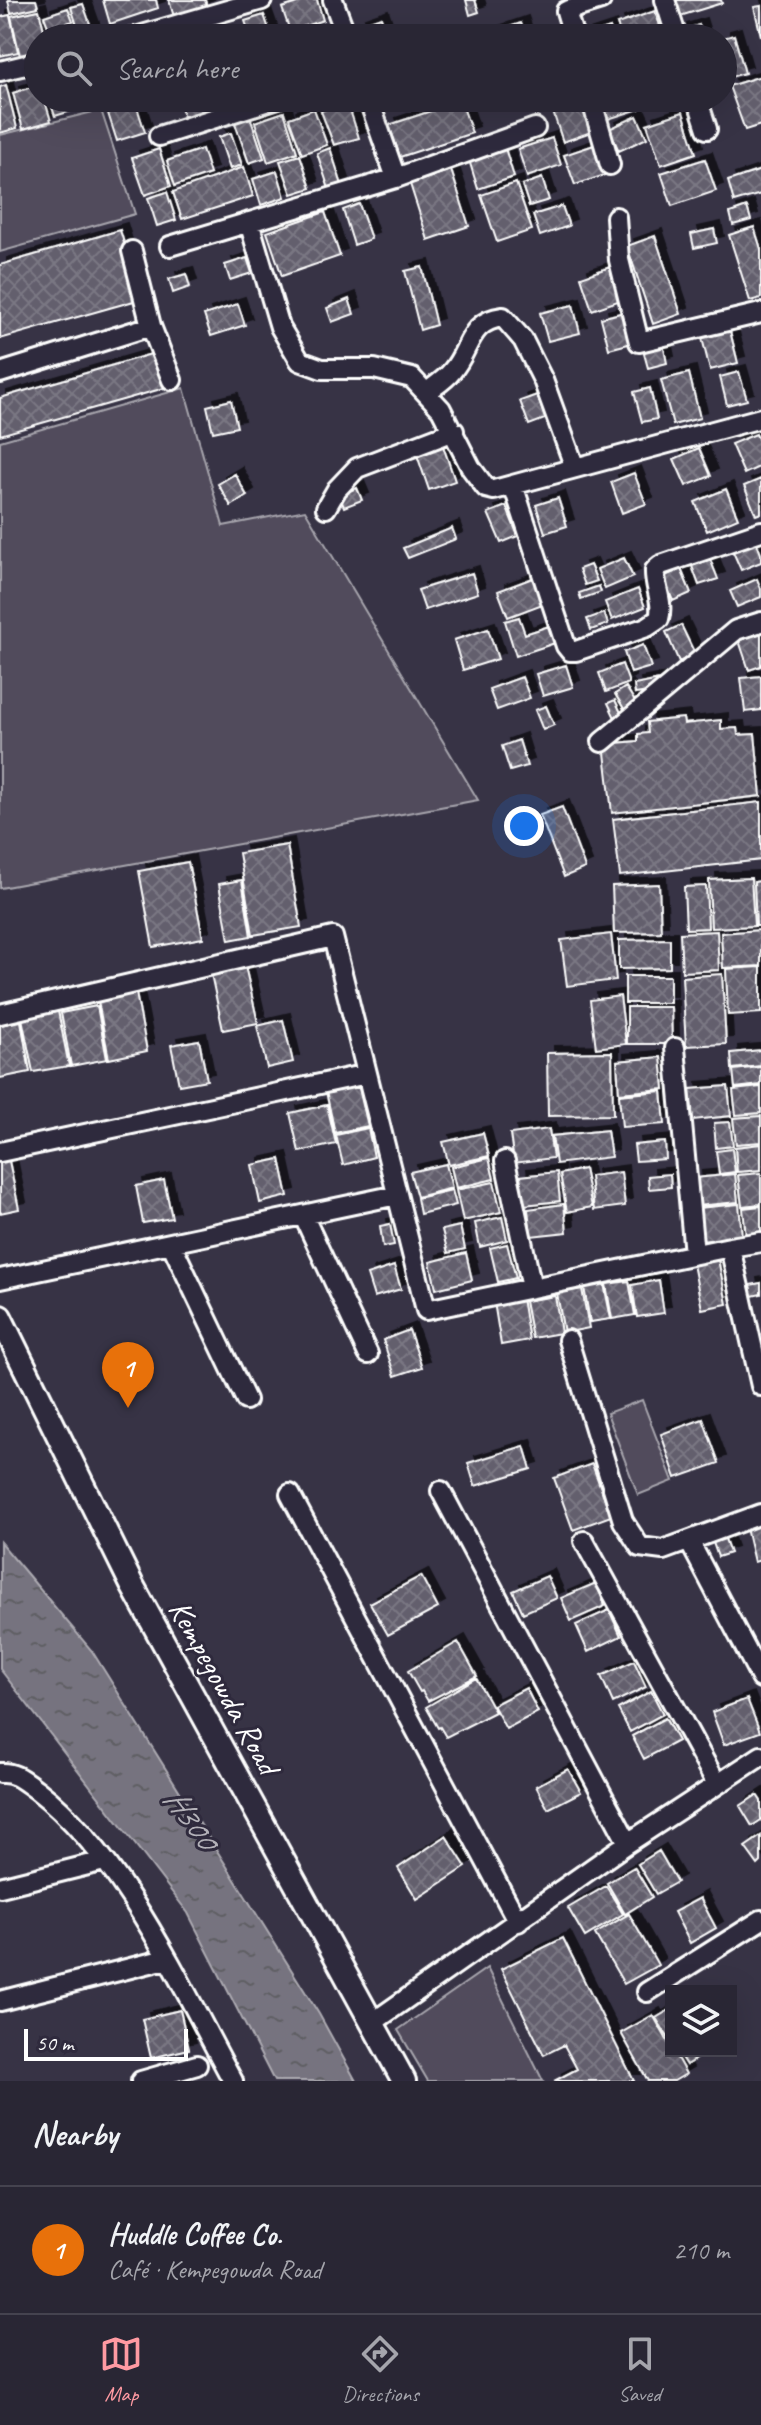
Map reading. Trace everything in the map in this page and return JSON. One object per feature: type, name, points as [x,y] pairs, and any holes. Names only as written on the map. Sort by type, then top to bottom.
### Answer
[{"type":"street","points":[[180,24],[262,0]]},
{"type":"street","points":[[333,0],[342,24]]},
{"type":"street","points":[[570,24],[566,11],[601,0]]},
{"type":"street","points":[[665,0],[673,24]]},
{"type":"street","points":[[0,71],[24,65]]},
{"type":"street","points":[[159,136],[234,112]]},
{"type":"street","points":[[373,112],[396,178]]},
{"type":"street","points":[[595,112],[610,165]]},
{"type":"street","points":[[702,112],[707,129]]},
{"type":"street","points":[[170,246],[396,178],[535,128]]},
{"type":"street","points":[[616,217],[619,260],[639,342],[761,313]]},
{"type":"street","points":[[249,222],[280,327],[300,361],[322,369],[374,369],[412,378],[441,409],[471,468],[486,488],[494,490],[761,418]]},
{"type":"street","points":[[132,251],[151,326],[172,380]]},
{"type":"street","points":[[427,392],[452,372],[475,332],[487,319],[503,317],[523,340],[543,380],[575,468]]},
{"type":"street","points":[[0,373],[151,326]]},
{"type":"street","points":[[326,508],[337,489],[357,468],[454,431]]},
{"type":"street","points":[[513,485],[570,651],[647,627],[659,619],[662,610],[654,576],[661,565],[761,531]]},
{"type":"street","points":[[602,742],[736,630],[761,622]]},
{"type":"street","points":[[0,1014],[333,937],[426,1310],[761,1242]]},
{"type":"street","points":[[675,1048],[694,1254]]},
{"type":"street","points":[[0,1152],[367,1074]]},
{"type":"street","points":[[505,1161],[532,1288]]},
{"type":"street","points":[[0,1279],[397,1195]]},
{"type":"street","points":[[303,1215],[368,1354]]},
{"type":"street","points":[[171,1243],[246,1400]]},
{"type":"street","points":[[730,1247],[761,1386]]},
{"type":"street","name":"Kempegowda Road","points":[[0,1317],[132,1585],[404,2081]]},
{"type":"street","points":[[568,1340],[623,1521],[640,1547],[663,1550],[761,1514]]},
{"type":"street","points":[[441,1491],[628,1843]]},
{"type":"street","points":[[290,1494],[518,1922]]},
{"type":"street","points":[[584,1541],[717,1784]]},
{"type":"street","points":[[689,1541],[761,1678]]},
{"type":"street","points":[[372,2023],[628,1843],[761,1756]]},
{"type":"street","points":[[0,1773],[11,1772],[58,1806],[104,1861],[142,1914],[233,2081]]},
{"type":"street","points":[[0,1887],[104,1861]]},
{"type":"street","points":[[647,1992],[761,1920]]},
{"type":"street","points":[[0,2001],[166,1959]]},
{"type":"street","points":[[141,2081],[197,2065]]},
{"type":"shaded area","points":[[102,112],[135,214],[0,252],[0,135]]},
{"type":"shaded area","points":[[184,388],[223,526],[305,510],[478,800],[0,888],[0,441]]},
{"type":"shaded area","points":[[642,1400],[673,1481],[638,1495],[607,1413]]},
{"type":"shaded area","points":[[487,1968],[543,2081],[428,2081],[398,2030]]},
{"type":"water","name":"H300","points":[[0,1542],[92,1651],[319,2014],[356,2081],[274,2081],[188,1913],[0,1669]]},
{"type":"building","points":[[8,0],[36,0],[38,7],[11,13]]},
{"type":"building","points":[[103,0],[156,0],[158,8],[110,24]]},
{"type":"building","points":[[169,0],[205,0],[207,6],[174,17]]},
{"type":"building","points":[[306,0],[317,0],[323,20],[311,24],[288,24],[282,8]]},
{"type":"building","points":[[466,0],[475,0],[479,12],[470,15]]},
{"type":"building","points":[[675,0],[721,0],[722,3],[680,16]]},
{"type":"building","points":[[83,4],[90,24],[76,24],[71,7]]},
{"type":"building","points":[[761,6],[761,36],[754,7]]},
{"type":"building","points":[[68,8],[73,21],[47,24],[44,16]]},
{"type":"building","points":[[39,10],[42,24],[24,24],[24,55],[20,56],[11,16]]},
{"type":"building","points":[[655,11],[659,24],[617,24]]},
{"type":"building","points":[[10,15],[18,52],[0,56],[0,17]]},
{"type":"building","points":[[264,15],[267,24],[246,24],[245,21]]},
{"type":"building","points":[[381,17],[383,24],[361,24]]},
{"type":"building","points":[[737,45],[745,73],[737,75]]},
{"type":"building","points":[[761,76],[761,125],[745,130],[737,108],[737,84]]},
{"type":"building","points":[[6,85],[17,128],[0,133],[0,87]]},
{"type":"building","points":[[24,89],[24,112],[48,112],[51,121],[23,129],[13,93]]},
{"type":"building","points":[[108,112],[139,112],[145,132],[117,141]]},
{"type":"building","points":[[182,112],[209,112],[185,120]]},
{"type":"building","points":[[284,112],[297,152],[268,162],[255,122]]},
{"type":"building","points":[[315,112],[327,145],[302,154],[289,118]]},
{"type":"building","points":[[321,112],[351,112],[359,138],[334,145]]},
{"type":"building","points":[[428,112],[465,112],[472,133],[400,157],[389,125]]},
{"type":"building","points":[[553,112],[588,112],[594,131],[563,142]]},
{"type":"building","points":[[602,112],[630,112],[605,120]]},
{"type":"building","points":[[683,112],[696,153],[661,165],[647,124]]},
{"type":"building","points":[[249,114],[264,158],[249,163],[234,120]]},
{"type":"building","points":[[637,116],[647,138],[619,151],[609,129]]},
{"type":"building","points":[[231,133],[242,165],[230,169],[219,137]]},
{"type":"building","points":[[552,138],[561,165],[527,177],[518,149]]},
{"type":"building","points":[[594,145],[605,175],[575,185],[564,155]]},
{"type":"building","points":[[330,148],[342,185],[329,189],[317,153]]},
{"type":"building","points":[[505,148],[514,177],[478,189],[469,160]]},
{"type":"building","points":[[159,149],[171,186],[145,195],[132,158]]},
{"type":"building","points":[[202,149],[210,174],[175,186],[167,161]]},
{"type":"building","points":[[300,155],[311,188],[292,194],[280,161]]},
{"type":"building","points":[[705,159],[716,191],[672,206],[661,173]]},
{"type":"building","points":[[244,167],[253,196],[182,219],[173,192]]},
{"type":"building","points":[[451,170],[469,226],[428,240],[410,184]]},
{"type":"building","points":[[761,170],[761,194],[734,202],[728,181]]},
{"type":"building","points":[[277,171],[285,197],[261,205],[253,179]]},
{"type":"building","points":[[542,178],[549,200],[529,206],[522,185]]},
{"type":"building","points":[[516,183],[532,230],[497,242],[481,195]]},
{"type":"building","points":[[167,192],[176,220],[157,226],[148,198]]},
{"type":"building","points":[[359,204],[371,239],[354,245],[343,210]]},
{"type":"building","points":[[562,206],[569,226],[540,236],[533,215]]},
{"type":"building","points":[[747,207],[751,220],[733,225],[730,213]]},
{"type":"building","points":[[325,212],[340,256],[282,276],[267,232]]},
{"type":"building","points":[[754,227],[761,249],[761,298],[750,301],[729,235]]},
{"type":"building","points":[[714,229],[717,243],[694,248],[691,234]]},
{"type":"building","points":[[120,230],[141,299],[0,339],[0,265]]},
{"type":"building","points":[[655,236],[681,314],[653,324],[627,246]]},
{"type":"building","points":[[247,258],[252,273],[230,280],[225,265]]},
{"type":"building","points":[[422,267],[436,325],[420,330],[405,271]]},
{"type":"building","points":[[610,267],[621,300],[592,310],[581,277]]},
{"type":"building","points":[[186,274],[190,287],[173,293],[169,279]]},
{"type":"building","points":[[349,299],[354,314],[332,322],[327,308]]},
{"type":"building","points":[[238,304],[245,325],[211,336],[204,315]]},
{"type":"building","points":[[573,305],[580,333],[548,341],[540,313]]},
{"type":"building","points":[[624,312],[632,343],[609,349],[601,318]]},
{"type":"building","points":[[730,331],[738,363],[710,370],[702,338]]},
{"type":"building","points":[[663,344],[667,363],[648,368],[643,350]]},
{"type":"building","points":[[158,352],[168,387],[0,435],[0,398]]},
{"type":"building","points":[[739,372],[747,400],[727,405],[720,377]]},
{"type":"building","points":[[689,373],[700,418],[673,425],[661,380]]},
{"type":"building","points":[[650,388],[657,419],[642,422],[634,392]]},
{"type":"building","points":[[537,395],[545,419],[529,425],[520,401]]},
{"type":"building","points":[[231,400],[237,427],[213,432],[207,406]]},
{"type":"building","points":[[756,434],[761,445],[761,466],[744,474],[731,444]]},
{"type":"building","points":[[442,443],[455,481],[429,490],[416,452]]},
{"type":"building","points":[[699,448],[711,476],[686,486],[674,459]]},
{"type":"building","points":[[634,473],[646,504],[622,513],[611,482]]},
{"type":"building","points":[[235,474],[247,496],[231,506],[218,484]]},
{"type":"building","points":[[761,479],[761,513],[756,515],[744,486]]},
{"type":"building","points":[[357,488],[362,500],[344,507],[339,495]]},
{"type":"building","points":[[726,489],[738,518],[707,531],[695,502]]},
{"type":"building","points":[[558,498],[567,526],[545,533],[536,505]]},
{"type":"building","points":[[506,506],[518,536],[501,543],[488,513]]},
{"type":"building","points":[[452,528],[456,539],[408,558],[403,548]]},
{"type":"building","points":[[754,536],[761,562],[741,570],[730,545]]},
{"type":"building","points":[[624,558],[633,577],[605,589],[597,569]]},
{"type":"building","points":[[710,559],[718,579],[699,585],[692,566]]},
{"type":"building","points":[[590,565],[597,581],[585,585],[579,569]]},
{"type":"building","points":[[681,569],[691,593],[673,601],[663,577]]},
{"type":"building","points":[[472,573],[478,593],[425,610],[418,590]]},
{"type":"building","points":[[538,576],[548,602],[508,617],[498,591]]},
{"type":"building","points":[[757,579],[761,597],[737,607],[730,591]]},
{"type":"building","points":[[599,586],[601,592],[581,599],[579,593]]},
{"type":"building","points":[[638,589],[645,607],[612,620],[605,602]]},
{"type":"building","points":[[604,613],[608,624],[591,630],[587,619]]},
{"type":"building","points":[[519,617],[525,634],[549,626],[555,643],[516,656],[505,621]]},
{"type":"building","points":[[681,625],[695,654],[679,662],[666,632]]},
{"type":"building","points":[[761,627],[761,666],[749,670],[737,635]]},
{"type":"building","points":[[488,629],[498,659],[463,670],[454,640]]},
{"type":"building","points":[[643,645],[651,667],[631,673],[624,652]]},
{"type":"building","points":[[622,664],[629,683],[606,692],[599,673]]},
{"type":"building","points":[[566,665],[573,687],[543,696],[536,674]]},
{"type":"building","points":[[761,676],[761,710],[745,712],[741,678]]},
{"type":"building","points":[[522,677],[530,698],[497,710],[489,689]]},
{"type":"building","points":[[660,680],[662,690],[635,694],[634,685]]},
{"type":"building","points":[[626,687],[637,705],[626,712],[615,694]]},
{"type":"building","points":[[615,700],[623,717],[616,720],[608,703]]},
{"type":"building","points":[[546,706],[554,725],[543,730],[535,710]]},
{"type":"building","points":[[683,718],[684,724],[721,720],[721,729],[737,728],[738,735],[755,734],[761,796],[612,813],[604,744],[638,741],[638,734],[648,733],[647,722]]},
{"type":"building","points":[[519,740],[527,766],[510,771],[502,746]]},
{"type":"building","points":[[761,802],[761,860],[620,876],[613,819]]},
{"type":"building","points":[[562,807],[585,868],[564,877],[540,815]]},
{"type":"building","points":[[287,845],[301,927],[253,935],[239,853]]},
{"type":"building","points":[[188,862],[203,938],[153,947],[139,871]]},
{"type":"building","points":[[751,878],[754,926],[711,928],[709,880]]},
{"type":"building","points":[[242,880],[251,936],[229,940],[219,884]]},
{"type":"building","points":[[761,881],[761,926],[756,926],[754,882]]},
{"type":"building","points":[[659,884],[661,932],[614,933],[612,886]]},
{"type":"building","points":[[706,886],[708,928],[686,929],[684,887]]},
{"type":"building","points":[[761,930],[761,966],[723,968],[721,933]]},
{"type":"building","points":[[717,931],[719,970],[682,972],[680,933]]},
{"type":"building","points":[[611,934],[616,980],[567,986],[561,940]]},
{"type":"building","points":[[670,939],[670,968],[619,969],[619,940]]},
{"type":"building","points":[[245,966],[258,1023],[223,1030],[211,974]]},
{"type":"building","points":[[761,967],[761,1013],[728,1015],[726,969]]},
{"type":"building","points":[[722,974],[726,1044],[686,1046],[682,977]]},
{"type":"building","points":[[625,976],[670,976],[670,1003],[625,1003]]},
{"type":"building","points":[[136,993],[147,1051],[109,1059],[98,1001]]},
{"type":"building","points":[[620,996],[626,1044],[596,1048],[590,1000]]},
{"type":"building","points":[[97,1006],[107,1059],[71,1066],[61,1013]]},
{"type":"building","points":[[627,1007],[671,1007],[672,1044],[627,1044]]},
{"type":"building","points":[[58,1011],[69,1066],[33,1072],[22,1018]]},
{"type":"building","points":[[283,1020],[293,1062],[267,1068],[257,1026]]},
{"type":"building","points":[[21,1021],[30,1072],[0,1078],[0,1025]]},
{"type":"building","points":[[199,1040],[207,1080],[179,1085],[171,1045]]},
{"type":"building","points":[[761,1050],[761,1066],[732,1069],[731,1053]]},
{"type":"building","points":[[612,1052],[613,1115],[548,1116],[547,1053]]},
{"type":"building","points":[[661,1057],[664,1089],[619,1093],[617,1061]]},
{"type":"building","points":[[761,1067],[761,1085],[735,1088],[733,1070]]},
{"type":"building","points":[[357,1080],[368,1126],[335,1133],[325,1087]]},
{"type":"building","points":[[728,1086],[731,1116],[693,1120],[690,1089]]},
{"type":"building","points":[[761,1087],[761,1113],[736,1115],[733,1090]]},
{"type":"building","points":[[662,1091],[665,1124],[622,1127],[619,1095]]},
{"type":"building","points":[[327,1105],[336,1144],[299,1152],[290,1113]]},
{"type":"building","points":[[761,1116],[761,1142],[736,1144],[733,1118]]},
{"type":"building","points":[[730,1122],[733,1146],[716,1148],[714,1123]]},
{"type":"building","points":[[368,1128],[374,1157],[343,1165],[336,1135]]},
{"type":"building","points":[[549,1129],[553,1158],[514,1163],[510,1134]]},
{"type":"building","points":[[607,1130],[611,1157],[556,1164],[552,1136]]},
{"type":"building","points":[[483,1133],[489,1156],[449,1165],[443,1142]]},
{"type":"building","points":[[665,1142],[666,1159],[636,1161],[634,1145]]},
{"type":"building","points":[[761,1144],[761,1170],[737,1172],[735,1147]]},
{"type":"building","points":[[732,1149],[735,1172],[719,1174],[716,1151]]},
{"type":"building","points":[[8,1156],[19,1209],[0,1213],[0,1158]]},
{"type":"building","points":[[489,1158],[494,1179],[456,1188],[451,1167]]},
{"type":"building","points":[[280,1159],[288,1196],[260,1203],[252,1165]]},
{"type":"building","points":[[446,1164],[452,1188],[417,1197],[410,1172]]},
{"type":"building","points":[[584,1169],[592,1207],[567,1212],[560,1174]]},
{"type":"building","points":[[557,1172],[560,1201],[524,1205],[520,1176]]},
{"type":"building","points":[[621,1172],[625,1206],[594,1210],[590,1176]]},
{"type":"building","points":[[761,1173],[761,1204],[742,1206],[738,1175]]},
{"type":"building","points":[[670,1174],[671,1187],[649,1189],[648,1176]]},
{"type":"building","points":[[735,1174],[738,1202],[697,1206],[695,1178]]},
{"type":"building","points":[[164,1180],[172,1218],[143,1223],[136,1186]]},
{"type":"building","points":[[494,1182],[501,1212],[463,1221],[456,1190]]},
{"type":"building","points":[[452,1190],[456,1205],[420,1214],[417,1198]]},
{"type":"building","points":[[564,1204],[567,1232],[531,1236],[528,1209]]},
{"type":"building","points":[[739,1204],[742,1237],[701,1241],[698,1208]]},
{"type":"building","points":[[761,1206],[761,1235],[746,1237],[743,1208]]},
{"type":"building","points":[[502,1217],[507,1240],[480,1247],[475,1223]]},
{"type":"building","points":[[390,1224],[394,1245],[383,1247],[380,1226]]},
{"type":"building","points":[[460,1226],[465,1249],[448,1253],[442,1230]]},
{"type":"building","points":[[507,1244],[516,1278],[498,1282],[490,1248]]},
{"type":"building","points":[[466,1253],[472,1280],[436,1289],[430,1262]]},
{"type":"building","points":[[718,1259],[727,1304],[702,1309],[693,1264]]},
{"type":"building","points":[[394,1266],[401,1289],[374,1297],[367,1275]]},
{"type":"building","points":[[659,1280],[664,1313],[637,1317],[632,1285]]},
{"type":"building","points":[[629,1281],[635,1315],[612,1319],[606,1284]]},
{"type":"building","points":[[761,1283],[761,1294],[752,1296],[750,1285]]},
{"type":"building","points":[[604,1284],[611,1319],[590,1322],[584,1287]]},
{"type":"building","points":[[582,1289],[589,1328],[564,1333],[557,1293]]},
{"type":"building","points":[[555,1296],[561,1333],[532,1338],[525,1301]]},
{"type":"building","points":[[522,1298],[529,1340],[501,1345],[494,1302]]},
{"type":"building","points":[[409,1330],[422,1367],[395,1376],[383,1340]]},
{"type":"building","points":[[703,1419],[719,1463],[676,1478],[661,1434]]},
{"type":"building","points":[[524,1446],[531,1469],[475,1486],[468,1463]]},
{"type":"building","points":[[592,1464],[611,1516],[573,1530],[554,1478]]},
{"type":"building","points":[[761,1524],[761,1560],[754,1562],[746,1528]]},
{"type":"building","points":[[723,1533],[730,1553],[718,1557],[711,1537]]},
{"type":"building","points":[[421,1576],[438,1608],[388,1635],[370,1603]]},
{"type":"building","points":[[547,1576],[557,1598],[523,1613],[513,1591]]},
{"type":"building","points":[[596,1583],[605,1606],[571,1621],[561,1598]]},
{"type":"building","points":[[609,1610],[621,1636],[588,1652],[576,1625]]},
{"type":"building","points":[[458,1642],[477,1676],[428,1701],[408,1671]]},
{"type":"building","points":[[634,1661],[646,1687],[613,1703],[601,1676]]},
{"type":"building","points":[[476,1678],[495,1712],[446,1737],[426,1707]]},
{"type":"building","points":[[526,1688],[538,1712],[506,1729],[493,1705]]},
{"type":"building","points":[[651,1691],[663,1714],[630,1732],[618,1709]]},
{"type":"building","points":[[747,1699],[760,1732],[724,1745],[712,1712]]},
{"type":"building","points":[[665,1718],[678,1741],[644,1759],[632,1736]]},
{"type":"building","points":[[568,1769],[581,1792],[548,1809],[536,1786]]},
{"type":"building","points":[[757,1795],[761,1801],[761,1820],[752,1826],[740,1806]]},
{"type":"building","points":[[446,1836],[466,1867],[417,1899],[398,1868]]},
{"type":"building","points":[[761,1836],[761,1862],[758,1865],[745,1847]]},
{"type":"building","points":[[659,1851],[677,1882],[656,1894],[638,1864]]},
{"type":"building","points":[[634,1867],[652,1897],[625,1914],[607,1883]]},
{"type":"building","points":[[606,1886],[623,1914],[585,1937],[568,1908]]},
{"type":"building","points":[[700,1898],[716,1928],[690,1943],[674,1912]]},
{"type":"building","points":[[629,1914],[658,1965],[624,1984],[595,1934]]},
{"type":"building","points":[[563,1938],[634,2081],[554,2081],[577,2069],[564,2045],[544,2055],[501,1969]]},
{"type":"building","points":[[180,2010],[189,2049],[151,2058],[142,2019]]},
{"type":"building","points":[[665,2013],[665,2032],[656,2018]]},
{"type":"building","points":[[653,2015],[665,2036],[665,2057],[676,2057],[686,2074],[674,2081],[648,2081],[621,2033]]},
{"type":"building","points":[[681,2057],[699,2057],[686,2065]]},
{"type":"place","name":"Huddle Coffee Co.","points":[[128,1408]]}]
